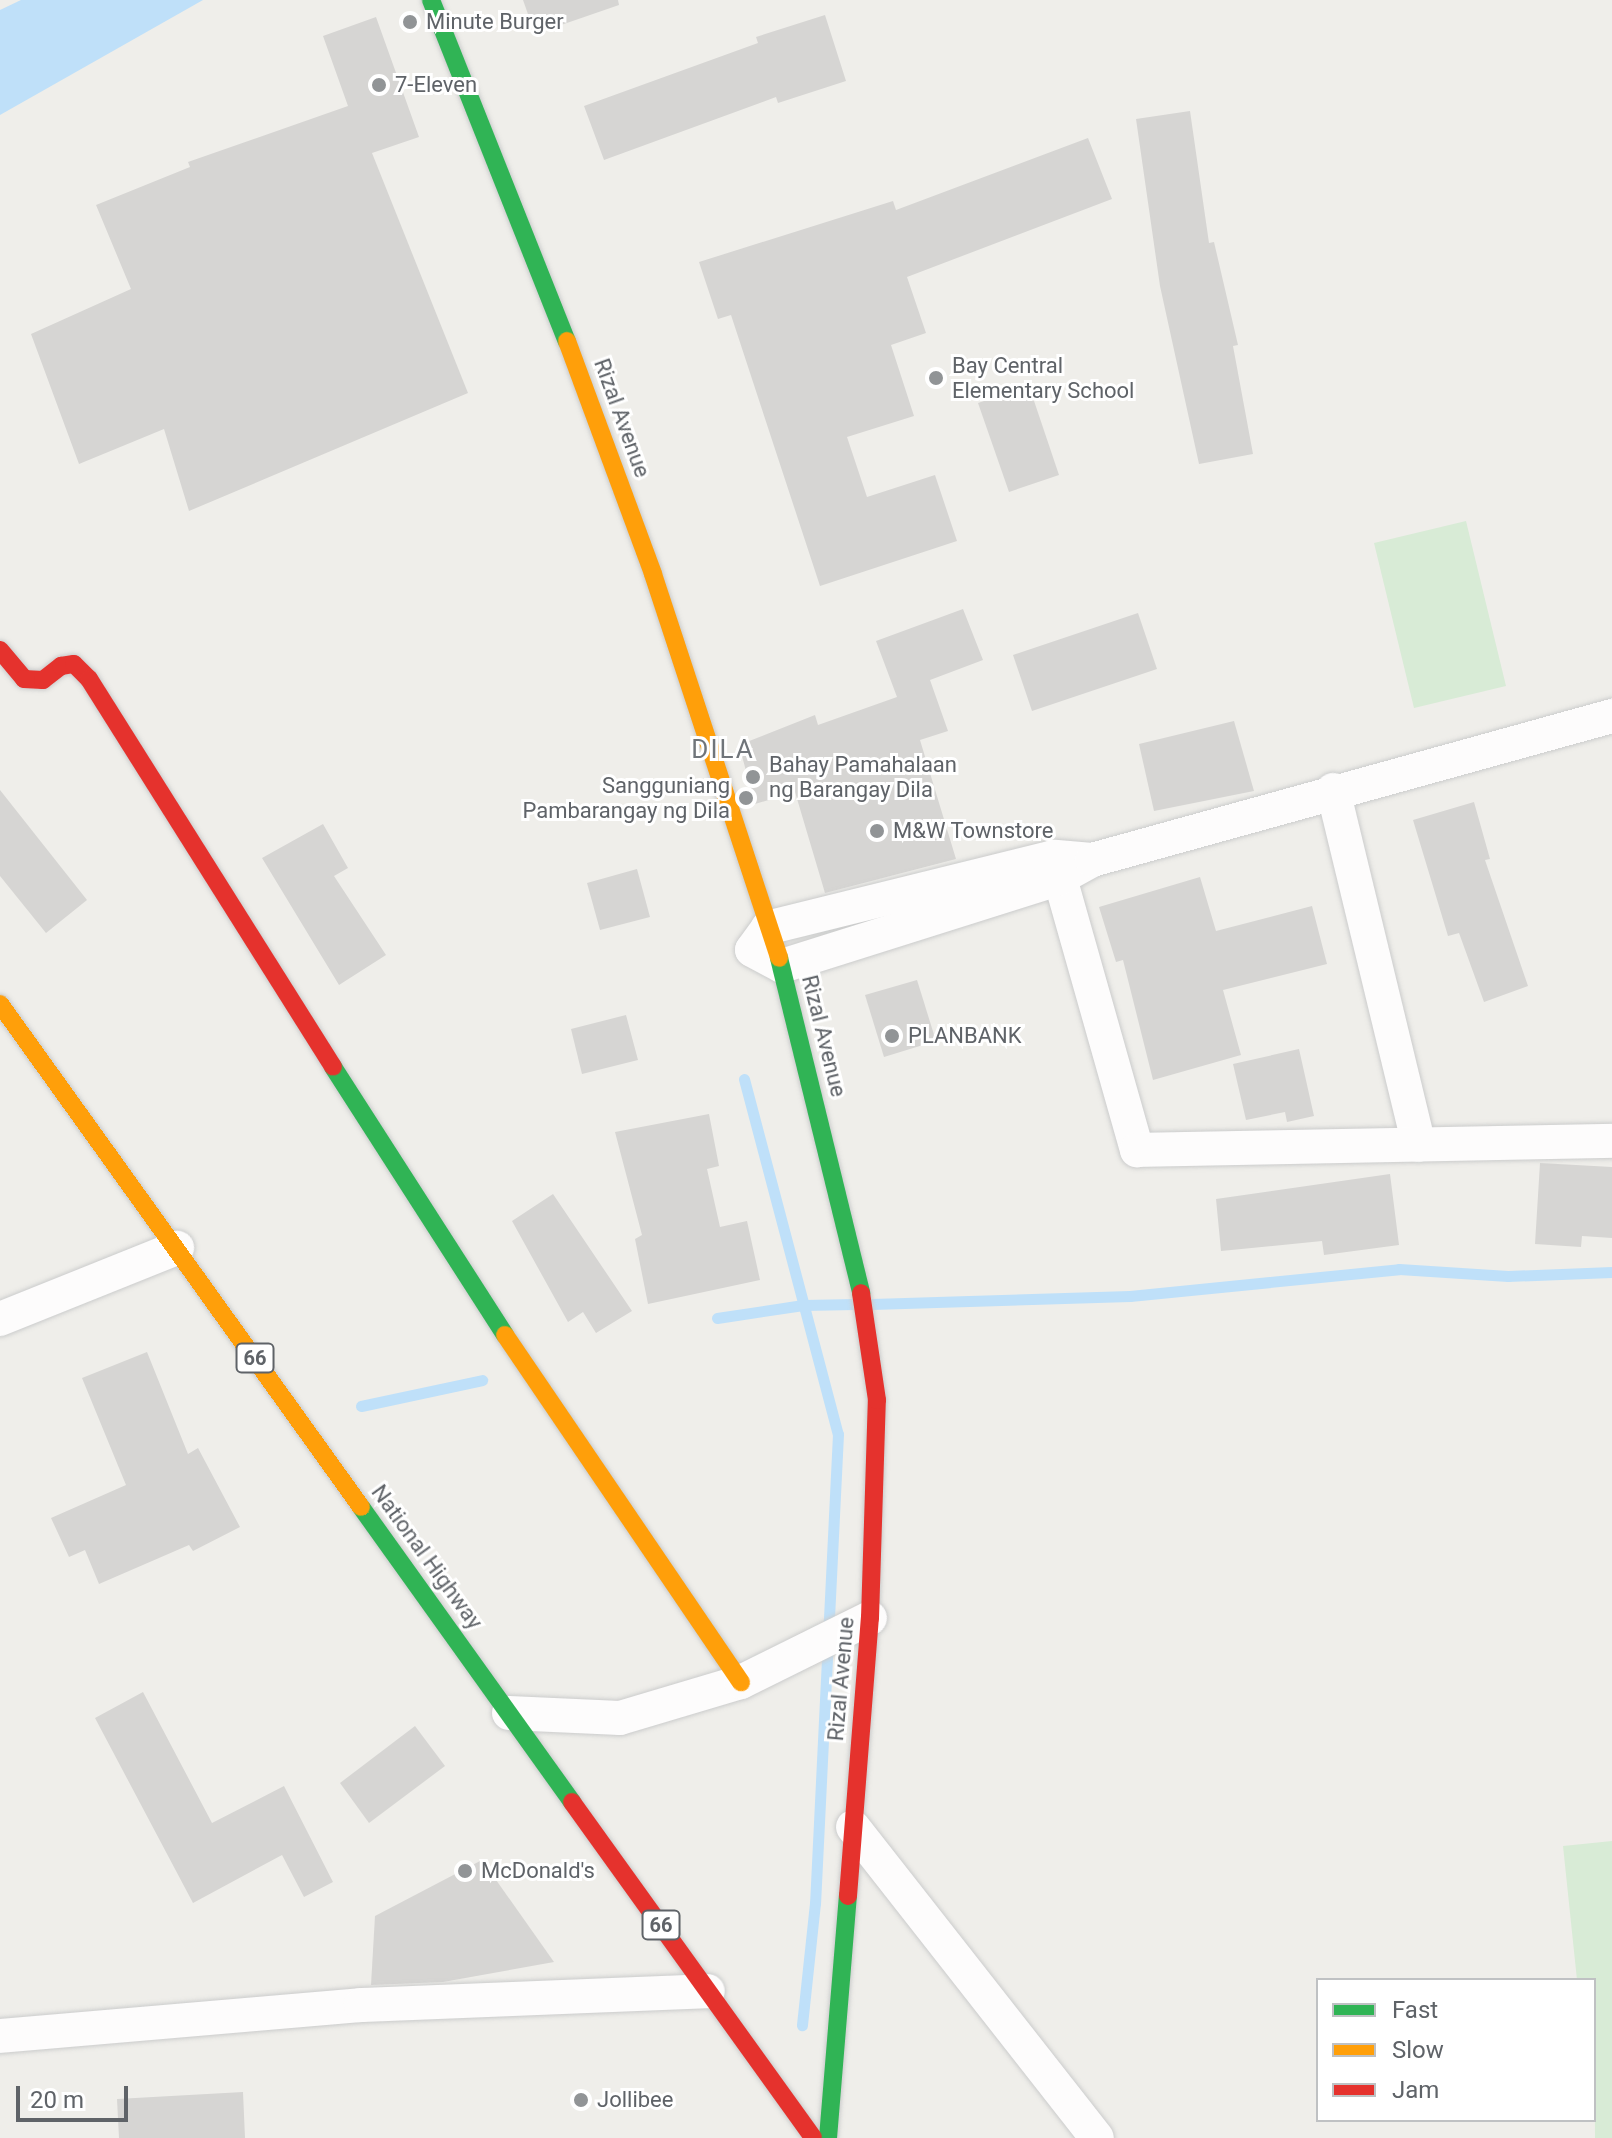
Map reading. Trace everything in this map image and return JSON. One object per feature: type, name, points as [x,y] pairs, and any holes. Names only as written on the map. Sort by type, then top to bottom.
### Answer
[{"type":"main road","name":"Rizal Avenue","points":[[431,0],[479,131],[587,391],[653,574],[768,928]]},
{"type":"main road","points":[[0,650],[24,679],[43,680],[61,666],[74,664],[89,679],[471,1285],[741,1682]]},
{"type":"main road","name":"Rizal Avenue","points":[[782,966],[858,1272],[877,1400],[870,1618],[828,2138]]},
{"type":"main road","name":"National Highway","points":[[0,1004],[813,2138]]},
{"type":"street","points":[[1056,868],[782,966],[752,950],[768,928],[1092,860],[1333,790],[1610,726]]},
{"type":"street","points":[[1333,790],[1419,1145]]},
{"type":"street","points":[[1056,868],[1137,1150],[1612,1141]]},
{"type":"street","points":[[0,1319],[177,1248]]},
{"type":"street","points":[[509,1713],[620,1718],[741,1682],[870,1618]]},
{"type":"street","points":[[853,1827],[1097,2138]]},
{"type":"street","points":[[0,2036],[361,2005],[708,1991]]},
{"type":"green space","points":[[1466,521],[1506,686],[1414,708],[1374,543]]},
{"type":"green space","points":[[1612,1841],[1612,2138],[1595,2138],[1596,1978],[1577,1978],[1563,1846]]},
{"type":"water","points":[[21,0],[203,0],[0,115],[0,10]]},
{"type":"building","points":[[523,0],[618,0],[619,5],[535,34]]},
{"type":"building","points":[[825,15],[846,81],[778,103],[776,97],[604,160],[584,106],[758,43],[756,37]]},
{"type":"building","points":[[376,17],[419,137],[372,153],[468,393],[189,511],[164,429],[79,464],[31,334],[131,289],[96,205],[190,167],[188,162],[348,106],[323,36]]},
{"type":"building","points":[[1190,111],[1209,243],[1214,242],[1238,345],[1233,346],[1253,454],[1199,464],[1160,286],[1136,119]]},
{"type":"building","points":[[1088,138],[1112,199],[907,277],[926,333],[891,345],[914,416],[847,437],[867,497],[935,475],[957,541],[820,586],[731,315],[718,319],[699,262],[893,201],[896,210]]},
{"type":"building","points":[[1029,386],[1059,475],[1009,492],[978,403]]},
{"type":"building","points":[[963,609],[983,660],[930,680],[948,731],[920,740],[956,859],[825,893],[795,792],[755,804],[739,745],[815,715],[818,725],[897,697],[876,641]]},
{"type":"building","points":[[1138,613],[1157,669],[1032,711],[1013,655]]},
{"type":"building","points":[[1234,721],[1254,791],[1154,811],[1139,744]]},
{"type":"building","points":[[0,790],[87,900],[46,933],[0,876]]},
{"type":"building","points":[[1474,802],[1490,859],[1485,860],[1528,986],[1484,1002],[1459,933],[1448,936],[1413,820]]},
{"type":"building","points":[[323,824],[348,868],[334,876],[386,955],[339,985],[262,858]]},
{"type":"building","points":[[637,869],[650,917],[600,930],[587,883]]},
{"type":"building","points":[[1200,877],[1216,931],[1312,906],[1327,964],[1223,990],[1241,1055],[1153,1080],[1123,960],[1116,962],[1099,907]]},
{"type":"building","points":[[917,980],[936,1041],[884,1057],[865,995]]},
{"type":"building","points":[[626,1015],[638,1060],[582,1074],[571,1029]]},
{"type":"building","points":[[1299,1049],[1314,1116],[1287,1122],[1285,1112],[1246,1120],[1233,1064]]},
{"type":"building","points":[[709,1114],[719,1166],[707,1169],[720,1227],[747,1221],[760,1280],[648,1304],[635,1239],[642,1235],[615,1132]]},
{"type":"building","points":[[1540,1163],[1612,1167],[1612,1238],[1582,1236],[1581,1247],[1535,1244]]},
{"type":"building","points":[[1390,1174],[1399,1245],[1324,1255],[1322,1241],[1221,1251],[1216,1199]]},
{"type":"building","points":[[553,1194],[632,1311],[596,1333],[583,1312],[568,1322],[512,1221]]},
{"type":"building","points":[[147,1352],[188,1454],[198,1448],[240,1527],[193,1551],[189,1545],[99,1584],[85,1550],[69,1557],[51,1518],[126,1485],[82,1378]]},
{"type":"building","points":[[143,1692],[212,1823],[284,1786],[333,1882],[304,1897],[282,1855],[193,1903],[95,1718]]},
{"type":"building","points":[[415,1726],[445,1766],[369,1823],[340,1783]]},
{"type":"building","points":[[482,1860],[554,1962],[443,1982],[371,1985],[375,1916]]},
{"type":"building","points":[[243,2092],[245,2138],[119,2138],[117,2099]]},
{"type":"waterway","points":[[744,1079],[838,1434],[815,1903],[802,2025]]},
{"type":"waterway","points":[[872,1304],[1130,1296],[1399,1269],[1508,1276],[1612,1272]]},
{"type":"waterway","points":[[717,1318],[803,1305],[855,1304]]},
{"type":"waterway","points":[[361,1406],[482,1380]]},
{"type":"traffic: fast","points":[[431,0],[567,341]]},
{"type":"traffic: fast","points":[[779,958],[861,1293]]},
{"type":"traffic: fast","points":[[333,1067],[505,1335]]},
{"type":"traffic: fast","points":[[361,1507],[572,1802]]},
{"type":"traffic: fast","points":[[828,2138],[848,1896]]},
{"type":"traffic: slow","points":[[567,341],[653,574],[779,958]]},
{"type":"traffic: slow","points":[[0,1004],[361,1507]]},
{"type":"traffic: slow","points":[[505,1335],[741,1682]]},
{"type":"traffic: jam","points":[[0,650],[24,679],[43,680],[61,666],[74,664],[89,679],[333,1067]]},
{"type":"traffic: jam","points":[[848,1896],[870,1618],[877,1400],[861,1293]]},
{"type":"traffic: jam","points":[[572,1802],[813,2138]]},
{"type":"place","name":"Minute Burger","points":[[410,22]]},
{"type":"place","name":"7-Eleven","points":[[379,85]]},
{"type":"place","name":"Bay Central Elementary School","points":[[936,378]]},
{"type":"place","name":"Bahay Pamahalaan ng Barangay Dila","points":[[753,777]]},
{"type":"place","name":"Sangguniang Pambarangay ng Dila","points":[[746,798]]},
{"type":"place","name":"M&W Townstore","points":[[877,831]]},
{"type":"place","name":"PLANBANK","points":[[892,1036]]},
{"type":"place","name":"McDonald's","points":[[465,1871]]},
{"type":"place","name":"Jollibee","points":[[581,2100]]},
{"type":"district","name":"DILA","points":[[723,750]]}]
